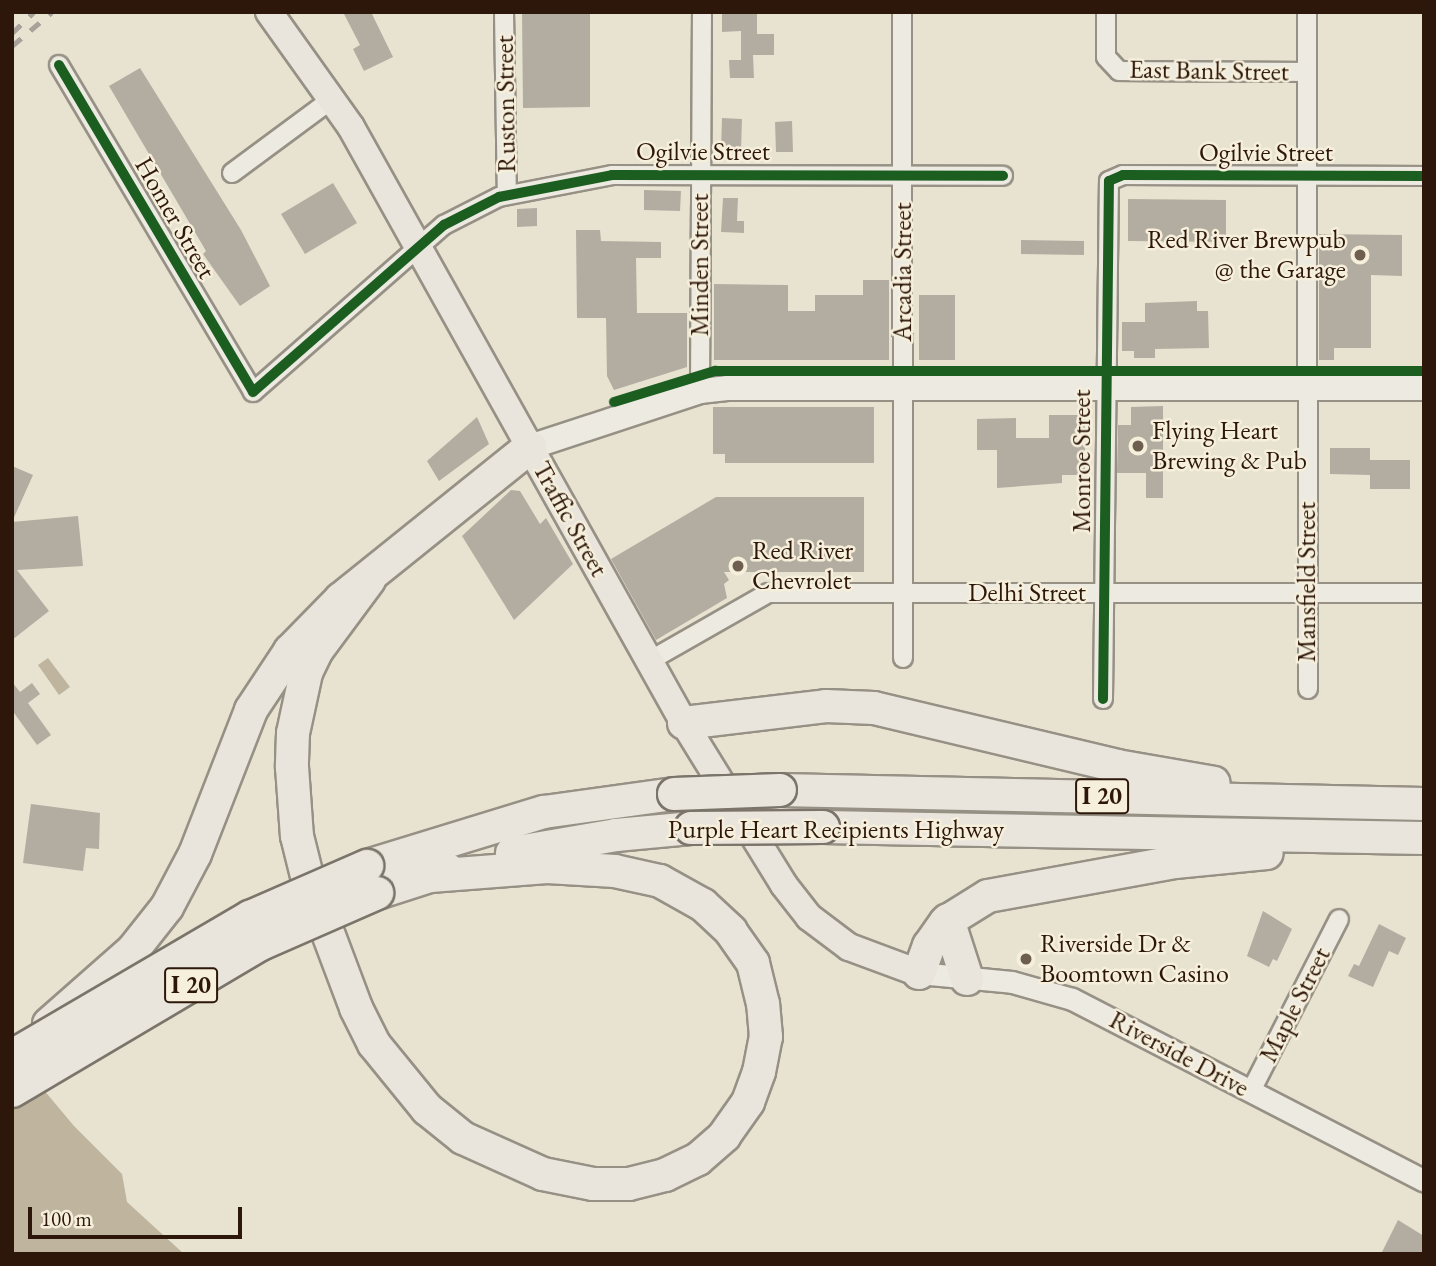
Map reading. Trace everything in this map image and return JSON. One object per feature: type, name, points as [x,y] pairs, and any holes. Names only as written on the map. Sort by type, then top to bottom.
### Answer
[{"type":"highway","points":[[12,1054],[133,950],[167,907],[195,854],[251,710],[290,651],[341,599],[369,580],[530,447]]},
{"type":"highway","points":[[369,580],[317,650],[306,673],[297,710],[292,767],[297,836],[308,880],[356,1008],[374,1044],[427,1110],[463,1138],[543,1174],[593,1184],[629,1184],[666,1175],[698,1159],[724,1136],[748,1102],[760,1072],[766,1037],[753,963],[731,930],[703,905],[660,881],[615,871],[547,867],[430,876]]},
{"type":"highway","points":[[684,723],[826,706],[874,708],[1279,800]]},
{"type":"highway","name":"Purple Heart Recipients Highway","points":[[12,1054],[229,928],[372,880],[544,813],[674,794],[780,790],[1424,804]]},
{"type":"highway","name":"Purple Heart Recipients Highway","points":[[12,1091],[372,880],[430,876],[547,846],[691,828],[824,827],[1424,838]]},
{"type":"highway","points":[[919,973],[929,946],[948,920],[970,904],[1009,890],[1183,861],[1293,852],[1390,837]]},
{"type":"highway","points":[[948,920],[967,979]]},
{"type":"main road","name":"Traffic Street","points":[[269,12],[332,99],[421,246],[684,723],[784,886],[809,917],[866,956],[919,973]]},
{"type":"main road","points":[[530,447],[700,391],[904,388],[1424,388]]},
{"type":"street","name":"Ruston Street","points":[[504,12],[507,195]]},
{"type":"street","name":"Minden Street","points":[[700,391],[702,12]]},
{"type":"street","name":"Arcadia Street","points":[[902,12],[903,659]]},
{"type":"street","name":"East Bank Street","points":[[1106,12],[1106,57],[1112,67],[1129,72],[1307,72]]},
{"type":"street","name":"Mansfield Street","points":[[1307,12],[1308,689]]},
{"type":"street","name":"Homer Street","points":[[59,65],[253,392]]},
{"type":"street","points":[[232,173],[332,99]]},
{"type":"street","name":"Ogilvie Street","points":[[253,392],[460,215],[507,195],[594,176],[1003,176]]},
{"type":"street","name":"Ogilvie Street","points":[[1110,181],[1123,176],[1424,176]]},
{"type":"street","name":"Monroe Street","points":[[1103,699],[1105,388],[1110,181]]},
{"type":"street","name":"Delhi Street","points":[[649,661],[759,595],[903,592],[1424,593]]},
{"type":"street","name":"Maple Street","points":[[1251,1091],[1339,919]]},
{"type":"street","name":"Riverside Drive","points":[[919,973],[1012,982],[1061,994],[1424,1181]]},
{"type":"shaded area","points":[[48,658],[70,687],[59,695],[38,665]]},
{"type":"shaded area","points":[[12,1052],[74,1126],[122,1174],[127,1202],[184,1254],[12,1254]]},
{"type":"building","points":[[343,12],[371,12],[393,57],[364,71],[353,49],[360,45]]},
{"type":"building","points":[[522,12],[590,12],[590,107],[523,108]]},
{"type":"building","points":[[722,12],[757,12],[757,34],[774,34],[774,55],[753,55],[754,78],[730,78],[729,60],[741,60],[741,31],[722,32]]},
{"type":"building","points":[[140,68],[241,230],[270,286],[240,306],[203,254],[206,251],[109,86]]},
{"type":"building","points":[[722,118],[742,119],[741,150],[721,149]]},
{"type":"building","points":[[792,121],[793,152],[776,152],[775,122]]},
{"type":"building","points":[[333,183],[357,223],[305,254],[281,214]]},
{"type":"building","points":[[644,190],[681,191],[680,211],[644,210]]},
{"type":"building","points":[[723,198],[738,198],[737,221],[744,221],[744,233],[721,232]]},
{"type":"building","points":[[1128,199],[1226,200],[1226,242],[1128,241]]},
{"type":"building","points":[[537,208],[537,226],[517,227],[517,209]]},
{"type":"building","points":[[576,230],[600,230],[601,241],[661,242],[661,258],[636,258],[637,313],[687,313],[687,367],[614,390],[607,376],[606,318],[577,318]]},
{"type":"building","points":[[1319,234],[1402,235],[1402,276],[1371,275],[1371,348],[1334,348],[1334,360],[1319,360]]},
{"type":"building","points":[[1021,240],[1084,241],[1084,255],[1021,254]]},
{"type":"building","points":[[863,280],[889,280],[889,360],[714,360],[714,284],[788,285],[788,311],[815,311],[815,295],[863,295]]},
{"type":"building","points":[[919,295],[955,295],[955,360],[919,360]]},
{"type":"building","points":[[1197,301],[1197,311],[1208,311],[1209,348],[1155,349],[1155,358],[1134,358],[1134,351],[1122,351],[1122,322],[1145,322],[1145,303]]},
{"type":"building","name":"Flying Heart Brewing & Pub","points":[[1163,406],[1163,498],[1146,498],[1146,473],[1117,473],[1118,425],[1131,425],[1131,407]]},
{"type":"building","points":[[713,407],[874,407],[874,463],[725,463],[725,454],[713,454]]},
{"type":"building","points":[[1049,415],[1085,415],[1085,475],[1062,475],[1062,483],[997,488],[997,450],[977,450],[977,419],[1016,418],[1016,438],[1049,438]]},
{"type":"building","points":[[477,417],[489,444],[439,481],[427,461]]},
{"type":"building","points":[[1330,448],[1370,448],[1370,460],[1410,460],[1410,489],[1370,489],[1370,475],[1330,474]]},
{"type":"building","points":[[12,466],[33,475],[12,522]]},
{"type":"building","points":[[511,490],[520,491],[540,524],[546,518],[573,564],[514,620],[462,536]]},
{"type":"building","name":"Red River Chevrolet","points":[[716,497],[864,497],[864,572],[724,572],[729,580],[724,584],[727,598],[656,640],[611,559]]},
{"type":"building","points":[[78,516],[83,566],[17,570],[49,611],[12,640],[12,522]]},
{"type":"building","points":[[12,682],[20,692],[32,683],[40,694],[28,703],[51,735],[37,745],[12,710]]},
{"type":"building","points":[[31,804],[100,813],[99,849],[86,848],[83,871],[23,863]]},
{"type":"building","points":[[1263,911],[1292,929],[1277,961],[1273,959],[1269,967],[1247,956]]},
{"type":"building","points":[[1379,924],[1406,938],[1398,955],[1389,951],[1373,987],[1348,976],[1354,964],[1359,966]]},
{"type":"building","points":[[1398,1220],[1424,1236],[1424,1254],[1381,1254]]},
{"type":"railway","points":[[12,33],[34,12]]},
{"type":"railway","points":[[12,46],[52,12]]},
{"type":"cycle path","points":[[59,65],[253,392],[444,225],[499,197],[612,175],[1003,176]]},
{"type":"cycle path","points":[[1103,699],[1109,181],[1123,175],[1424,176]]},
{"type":"cycle path","points":[[614,402],[715,371],[1424,371]]},
{"type":"place","name":"Red River Brewpub @ the Garage","points":[[1360,255]]},
{"type":"place","name":"Flying Heart Brewing & Pub","points":[[1138,446]]},
{"type":"place","name":"Red River Chevrolet","points":[[738,566]]},
{"type":"place","name":"Riverside Dr & Boomtown Casino","points":[[1026,959]]}]
